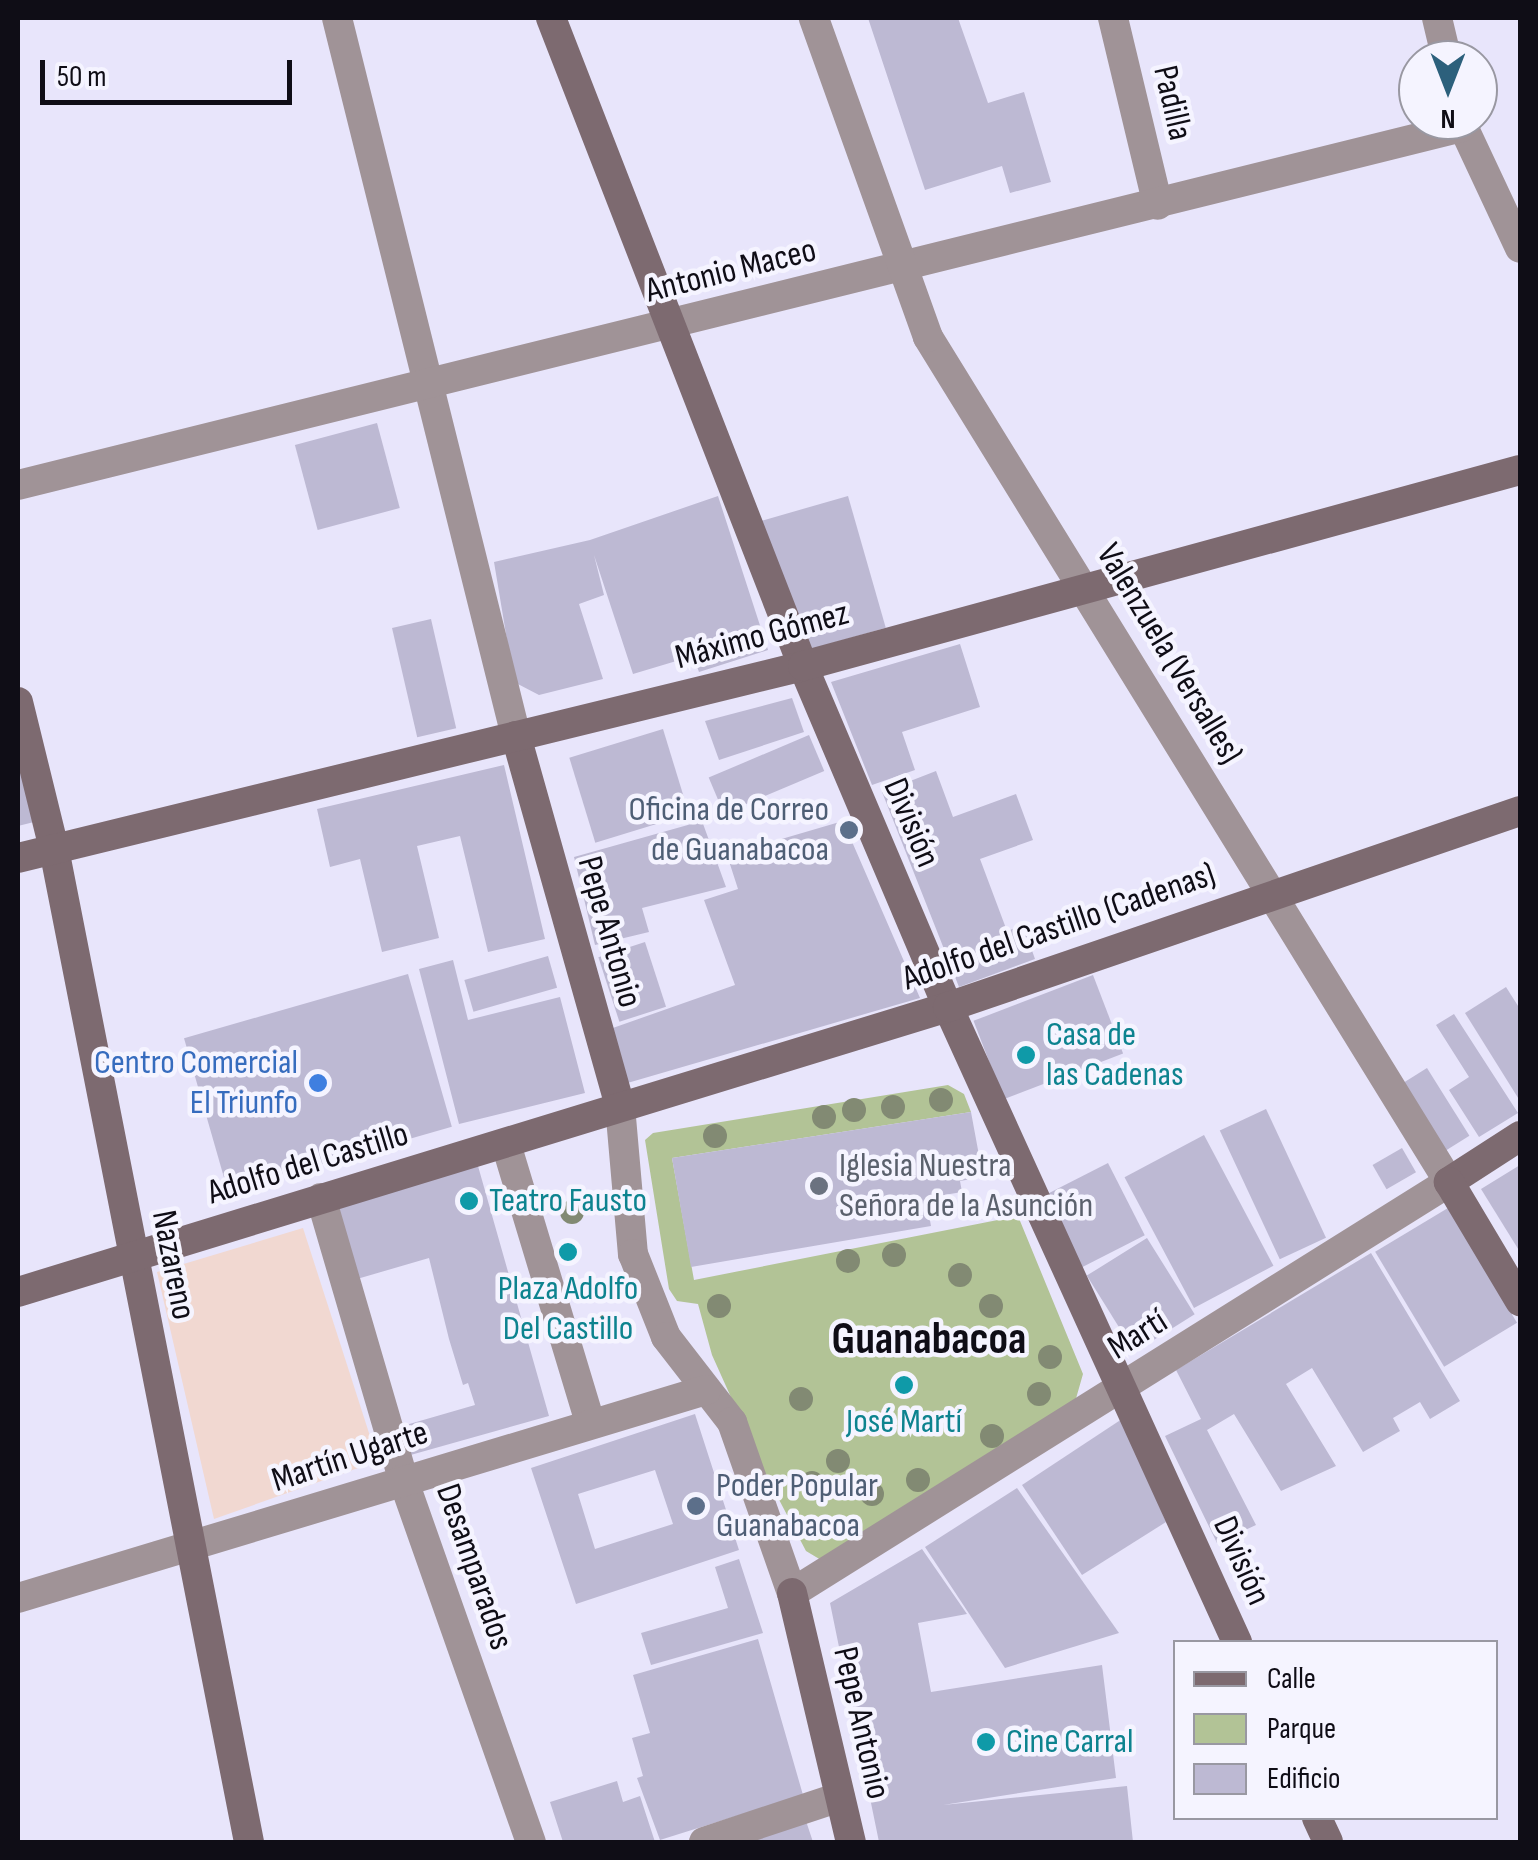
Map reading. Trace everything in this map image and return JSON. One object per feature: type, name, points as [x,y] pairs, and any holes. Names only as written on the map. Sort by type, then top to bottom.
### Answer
[{"type":"street","name":"Pepe Antonio","points":[[338,18],[516,736],[620,1106],[633,1254],[666,1337],[732,1422],[792,1593],[851,1842]]},
{"type":"street","name":"División","points":[[551,18],[803,666],[948,1007],[1236,1640]]},
{"type":"street","name":"Valenzuela (Versalles)","points":[[814,18],[898,269],[928,337],[1085,585],[1268,896],[1520,1301]]},
{"type":"street","name":"Padilla","points":[[1113,18],[1158,205]]},
{"type":"street","name":"Antonio Maceo","points":[[18,485],[1158,205],[1398,140]]},
{"type":"street","points":[[1469,140],[1520,248]]},
{"type":"street","name":"Máximo Gómez","points":[[18,858],[803,666],[1085,585],[1520,470]]},
{"type":"street","name":"Nazareno","points":[[18,702],[54,849],[188,1548],[250,1842]]},
{"type":"street","name":"Adolfo del Castillo (Cadenas)","points":[[620,1106],[948,1007],[1520,810]]},
{"type":"street","name":"Adolfo del Castillo","points":[[18,1292],[620,1106]]},
{"type":"street","name":"Martí","points":[[792,1593],[1122,1390],[1520,1136]]},
{"type":"street","points":[[506,1144],[590,1423]]},
{"type":"street","name":"Desamparados","points":[[320,1198],[404,1479],[531,1842]]},
{"type":"street","name":"Martín Ugarte","points":[[18,1598],[706,1390]]},
{"type":"street","points":[[704,1842],[840,1796]]},
{"type":"shaded area","points":[[303,1228],[378,1461],[214,1519],[157,1272]]},
{"type":"green space","points":[[948,1085],[964,1094],[971,1112],[672,1158],[694,1280],[1018,1216],[1083,1374],[1073,1409],[821,1560],[806,1551],[765,1473],[712,1355],[698,1304],[677,1301],[669,1289],[645,1140],[653,1133]]},
{"type":"building","points":[[868,18],[958,18],[988,103],[1024,92],[1051,182],[1010,193],[1002,166],[925,190]]},
{"type":"building","points":[[377,423],[400,508],[318,530],[295,445]]},
{"type":"building","points":[[718,496],[768,650],[699,672],[693,656],[633,674],[594,555],[604,595],[579,604],[603,679],[539,695],[514,682],[494,562],[590,540]]},
{"type":"building","points":[[848,496],[886,628],[799,653],[761,521]]},
{"type":"building","points":[[431,619],[456,728],[417,737],[392,628]]},
{"type":"building","points":[[960,644],[980,707],[902,732],[915,770],[872,785],[831,682]]},
{"type":"building","points":[[792,698],[804,732],[719,760],[705,721]]},
{"type":"building","points":[[663,729],[689,814],[595,843],[569,758]]},
{"type":"building","points":[[809,735],[824,771],[724,813],[709,778]]},
{"type":"building","points":[[18,743],[38,821],[18,826]]},
{"type":"building","points":[[504,765],[545,939],[488,952],[460,836],[417,846],[439,938],[382,952],[360,859],[330,867],[317,809]]},
{"type":"building","points":[[936,771],[953,817],[1016,794],[1033,840],[980,859],[1007,931],[1023,925],[1035,959],[959,987],[882,792]]},
{"type":"building","points":[[702,821],[726,887],[642,908],[649,932],[595,945],[574,857]]},
{"type":"building","points":[[843,821],[920,998],[624,1084],[610,1029],[735,985],[704,900],[738,889],[727,855]]},
{"type":"building","points":[[645,942],[666,1007],[619,1022],[598,957]]},
{"type":"building","points":[[548,956],[557,988],[473,1012],[464,980]]},
{"type":"building","points":[[453,960],[468,1020],[560,997],[585,1093],[459,1124],[419,969]]},
{"type":"building","name":"Centro Comercial El Triunfo","points":[[408,974],[452,1127],[228,1191],[184,1038]]},
{"type":"building","points":[[1093,975],[1123,1053],[1004,1099],[974,1021]]},
{"type":"building","points":[[1506,987],[1520,1009],[1520,1101],[1465,1013]]},
{"type":"building","points":[[1454,1014],[1518,1113],[1479,1137],[1449,1090],[1469,1077],[1436,1025]]},
{"type":"building","points":[[1427,1068],[1469,1136],[1442,1153],[1400,1085]]},
{"type":"building","points":[[1266,1109],[1326,1238],[1280,1259],[1220,1131]]},
{"type":"building","name":"Iglesia Nuestra Señora de la Asunción","points":[[971,1112],[983,1177],[960,1181],[962,1192],[926,1198],[931,1226],[691,1267],[672,1158]]},
{"type":"building","points":[[1204,1135],[1273,1266],[1194,1308],[1125,1177]]},
{"type":"building","points":[[1402,1148],[1416,1172],[1387,1189],[1373,1165]]},
{"type":"building","points":[[1108,1163],[1145,1235],[1082,1267],[1045,1195]]},
{"type":"building","points":[[1520,1165],[1520,1252],[1481,1189]]},
{"type":"building","points":[[478,1166],[549,1416],[407,1456],[399,1427],[475,1405],[468,1383],[463,1385],[429,1258],[357,1279],[336,1206]]},
{"type":"building","points":[[1448,1208],[1517,1323],[1444,1367],[1375,1252]]},
{"type":"building","points":[[1147,1238],[1195,1314],[1134,1352],[1087,1276]]},
{"type":"building","points":[[1371,1253],[1460,1401],[1430,1419],[1420,1402],[1393,1418],[1400,1431],[1363,1452],[1312,1368],[1286,1384],[1336,1466],[1281,1491],[1234,1414],[1207,1430],[1256,1525],[1217,1543],[1165,1436],[1201,1419],[1176,1370]]},
{"type":"building","name":"Poder Popular Guanabacoa","points":[[695,1414],[739,1550],[576,1604],[531,1468]],"holes":[[[655,1470],[673,1524],[595,1549],[578,1494]]]},
{"type":"building","points":[[1122,1419],[1166,1522],[1082,1575],[1022,1485]]},
{"type":"building","points":[[1017,1488],[1119,1633],[1005,1668],[925,1547]]},
{"type":"building","points":[[922,1549],[967,1614],[918,1623],[931,1692],[1102,1665],[1116,1778],[943,1805],[1127,1786],[1133,1842],[879,1842],[830,1603]]},
{"type":"building","points":[[739,1559],[763,1633],[651,1665],[641,1633],[728,1608],[715,1567]]},
{"type":"building","points":[[758,1639],[803,1795],[660,1840],[637,1778],[643,1776],[632,1738],[650,1733],[633,1675]]},
{"type":"building","points":[[617,1781],[623,1802],[640,1796],[655,1842],[563,1842],[550,1802]]},
{"type":"building","points":[[805,1818],[813,1842],[736,1842]]},
{"type":"place","name":"Oficina de Correo de Guanabacoa","points":[[849,830]]},
{"type":"place","name":"Casa de las Cadenas","points":[[1026,1055]]},
{"type":"place","name":"Centro Comercial El Triunfo","points":[[318,1083]]},
{"type":"place","name":"Iglesia Nuestra Señora de la Asunción","points":[[819,1186]]},
{"type":"place","name":"Teatro Fausto","points":[[469,1201]]},
{"type":"place","name":"Plaza Adolfo Del Castillo","points":[[568,1252]]},
{"type":"place","name":"José Martí","points":[[904,1385]]},
{"type":"place","name":"Poder Popular Guanabacoa","points":[[696,1506]]},
{"type":"place","name":"Cine Carral","points":[[986,1742]]},
{"type":"district","name":"Guanabacoa","points":[[929,1340]]}]
